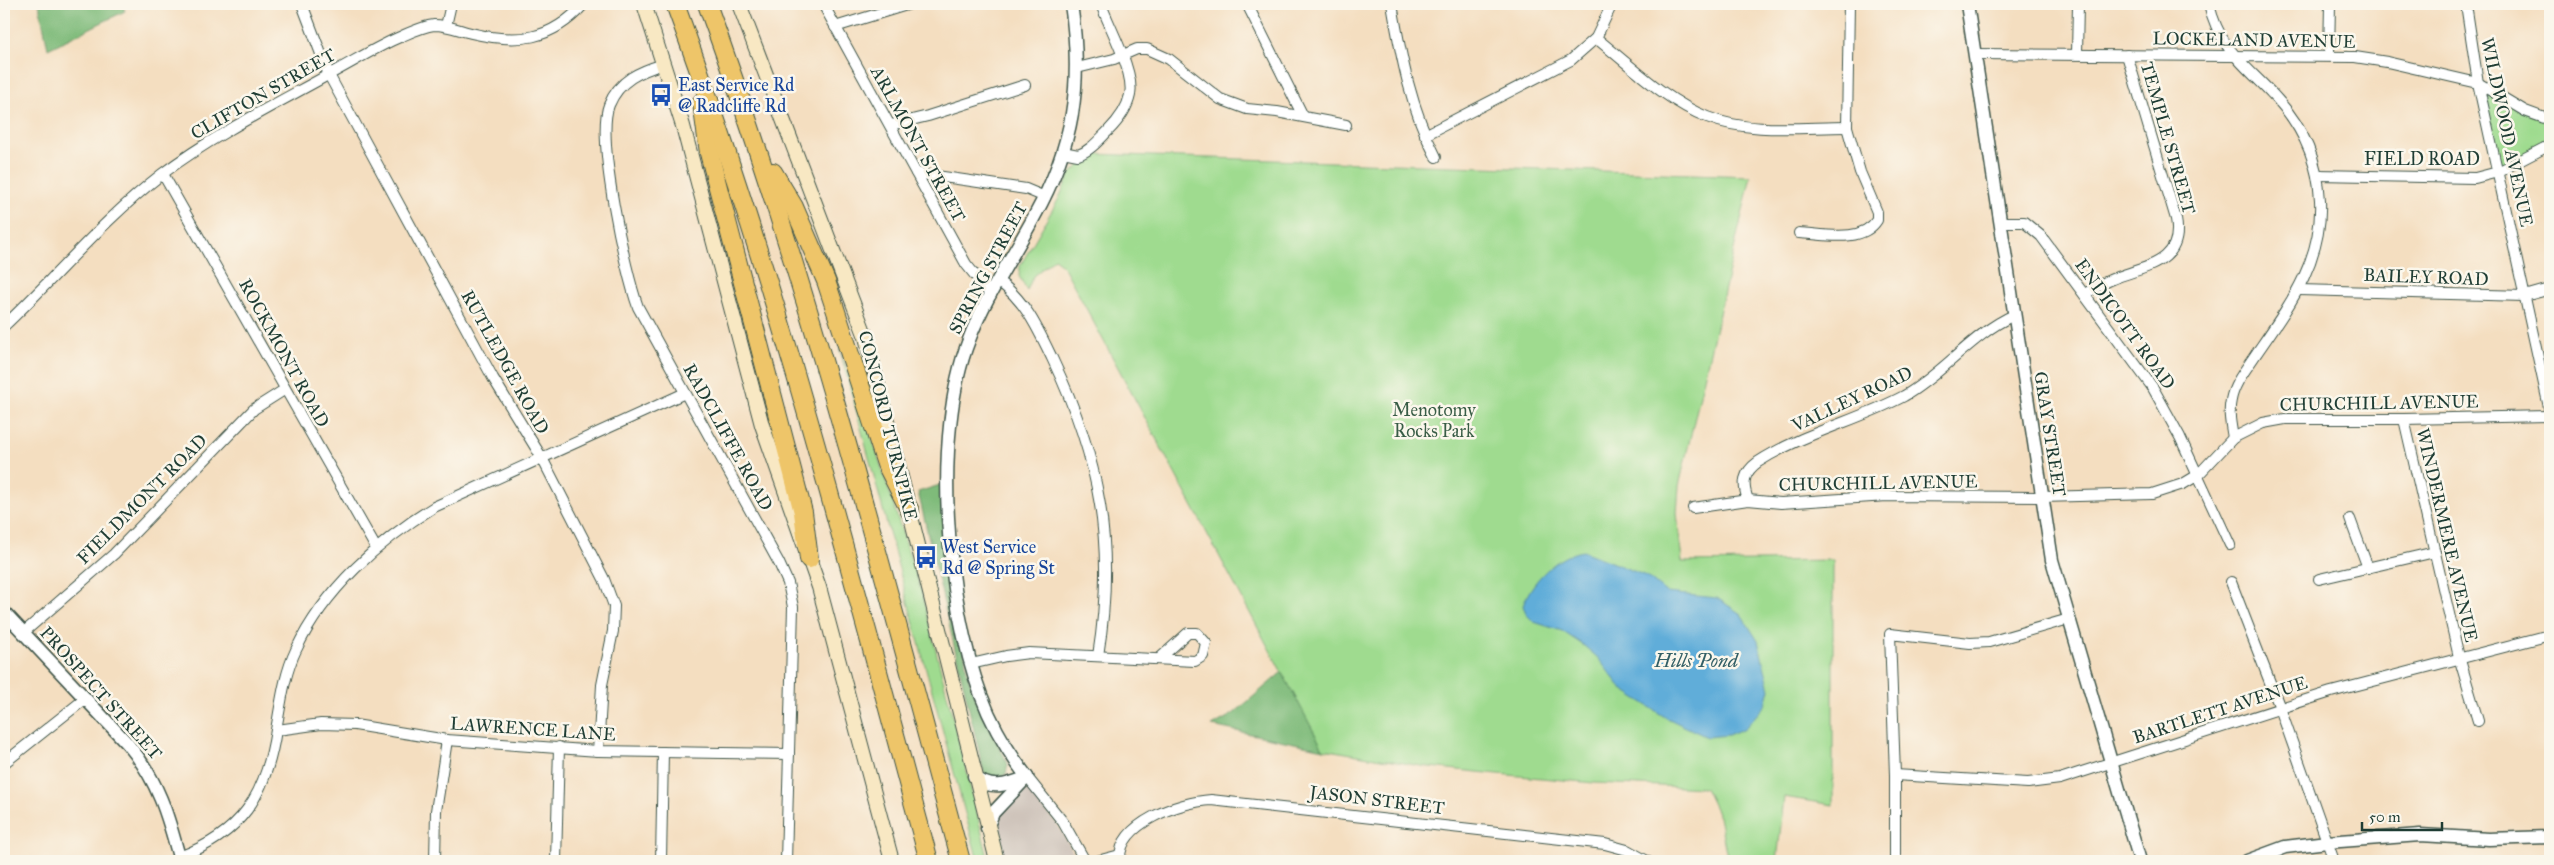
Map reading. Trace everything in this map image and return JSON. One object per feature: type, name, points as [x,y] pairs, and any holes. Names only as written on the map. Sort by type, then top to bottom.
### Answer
[{"type":"highway","points":[[675,4],[752,228],[795,368],[929,861]]},
{"type":"highway","points":[[707,4],[755,140],[836,399],[961,861]]},
{"type":"highway","points":[[698,70],[709,153],[801,504],[809,559]]},
{"type":"highway","points":[[755,140],[794,207],[820,268],[863,389],[886,464],[910,511]]},
{"type":"main road","points":[[644,4],[687,140],[762,425],[809,559],[827,617],[892,861]]},
{"type":"main road","name":"CONCORD TURNPIKE","points":[[739,4],[802,174],[860,317],[910,511],[987,828],[997,861]]},
{"type":"street","name":"RUTLEDGE ROAD","points":[[302,4],[329,75],[493,378],[542,458],[604,579],[614,606],[613,631],[602,685],[598,751]]},
{"type":"street","points":[[446,26],[451,4]]},
{"type":"street","name":"CLIFTON STREET","points":[[4,326],[114,215],[162,174],[222,134],[401,36],[433,25],[446,26],[493,38],[521,39],[553,30],[569,19],[584,4]]},
{"type":"street","name":"ARLMONT STREET","points":[[823,4],[969,270],[991,294]]},
{"type":"street","points":[[835,27],[910,4]]},
{"type":"street","name":"SPRING STREET","points":[[1071,4],[1077,68],[1073,112],[1063,152],[1045,197],[991,294],[976,324],[961,364],[950,435],[948,496],[952,561],[960,618],[971,664],[994,727],[1027,777],[1063,822],[1085,861]]},
{"type":"street","points":[[1063,152],[1075,156],[1083,153],[1108,131],[1124,112],[1131,90],[1121,56],[1101,4]]},
{"type":"street","points":[[1247,4],[1303,116]]},
{"type":"street","points":[[1392,4],[1405,72],[1425,135],[1436,157]]},
{"type":"street","points":[[1425,135],[1571,60],[1596,38],[1612,4]]},
{"type":"street","points":[[1799,233],[1854,235],[1866,233],[1877,220],[1877,212],[1860,172],[1848,127],[1849,4]]},
{"type":"street","name":"GRAY STREET","points":[[1967,4],[2052,560],[2140,861]]},
{"type":"street","points":[[2077,54],[2078,4]]},
{"type":"street","points":[[2209,4],[2219,36],[2233,55],[2278,100],[2292,118],[2312,155],[2317,175],[2320,222],[2310,267],[2299,290],[2239,380],[2231,399],[2229,414],[2233,438]]},
{"type":"street","points":[[2329,55],[2330,4]]},
{"type":"street","name":"WILDWOOD AVENUE","points":[[2466,4],[2478,83],[2550,414]]},
{"type":"street","points":[[1596,38],[1673,98],[1708,117],[1746,126],[1848,127]]},
{"type":"street","points":[[1077,68],[1140,49],[1155,51],[1220,99],[1247,109],[1303,116],[1346,125]]},
{"type":"street","name":"LOCKELAND AVENUE","points":[[1975,54],[2329,55],[2387,62],[2478,83],[2525,111],[2550,120]]},
{"type":"street","name":"TEMPLE STREET","points":[[2085,294],[2109,280],[2156,263],[2167,256],[2178,240],[2176,219],[2126,55]]},
{"type":"street","name":"RADCLIFFE ROAD","points":[[664,64],[638,72],[622,85],[609,106],[604,132],[631,288],[647,325],[774,555],[791,592],[793,607],[786,861]]},
{"type":"street","points":[[891,125],[928,116],[1025,85]]},
{"type":"street","name":"FIELD ROAD","points":[[2317,175],[2475,178],[2498,172],[2550,145]]},
{"type":"street","points":[[916,173],[1026,189],[1045,197]]},
{"type":"street","name":"ROCKMONT ROAD","points":[[162,174],[236,299],[284,390],[376,548]]},
{"type":"street","name":"ENDICOTT ROAD","points":[[2000,222],[2024,222],[2033,227],[2085,294],[2153,388],[2198,475],[2230,545]]},
{"type":"street","points":[[998,281],[1018,299],[1035,324],[1069,397],[1090,456],[1103,521],[1106,565],[1106,601],[1098,656]]},
{"type":"street","name":"BAILEY ROAD","points":[[2299,290],[2525,296],[2550,289]]},
{"type":"street","name":"VALLEY ROAD","points":[[1748,500],[1744,486],[1745,475],[1758,462],[1903,396],[1937,374],[1988,330],[2014,315]]},
{"type":"street","name":"FIELDMONT ROAD","points":[[24,633],[114,554],[254,409],[284,390]]},
{"type":"street","points":[[179,859],[209,844],[239,821],[253,800],[267,770],[277,730],[285,682],[296,650],[319,614],[347,578],[376,548],[403,526],[434,507],[685,393]]},
{"type":"street","name":"CHURCHILL AVENUE","points":[[1693,508],[1748,500],[1781,503],[1895,495],[2042,497],[2152,494],[2183,484],[2198,475],[2233,438],[2263,423],[2285,419],[2404,419],[2550,414]]},
{"type":"street","name":"WINDERMERE AVENUE","points":[[2404,419],[2460,657],[2478,721]]},
{"type":"street","points":[[2350,518],[2368,568]]},
{"type":"street","points":[[2319,579],[2435,552]]},
{"type":"street","points":[[2231,582],[2280,708],[2334,861]]},
{"type":"street","name":"PROSPECT STREET","points":[[4,612],[127,743],[152,776],[163,800],[179,859]]},
{"type":"street","points":[[1895,861],[1895,775],[1890,634],[1983,643],[2001,640],[2069,619]]},
{"type":"street","name":"BARTLETT AVENUE","points":[[1895,775],[2028,783],[2060,778],[2344,688],[2550,635]]},
{"type":"street","points":[[971,664],[1024,653],[1159,659]]},
{"type":"street","points":[[4,763],[86,698]]},
{"type":"street","name":"LAWRENCE LANE","points":[[277,730],[321,724],[355,725],[447,740],[598,751],[789,754]]},
{"type":"street","points":[[435,861],[436,811],[447,740]]},
{"type":"street","points":[[556,861],[559,747]]},
{"type":"street","points":[[660,861],[663,752]]},
{"type":"street","points":[[974,776],[984,784],[995,786],[1027,777]]},
{"type":"street","points":[[987,828],[993,813],[1027,777]]},
{"type":"street","name":"JASON STREET","points":[[1097,861],[1120,858],[1120,849],[1127,838],[1155,816],[1185,804],[1218,800],[1605,844],[1647,861]]},
{"type":"street","points":[[2247,861],[2285,847],[2327,842],[2420,835],[2489,839],[2550,837]]},
{"type":"shaded area","points":[[1030,788],[1059,827],[1078,861],[1004,861],[994,819],[1009,802]]},
{"type":"green space","points":[[39,4],[122,4],[125,11],[48,49]]},
{"type":"green space","points":[[2478,83],[2550,120],[2550,145],[2498,172]]},
{"type":"green space","name":"Menotomy Rocks Park","points":[[1093,154],[1751,176],[1679,486],[1677,513],[1682,562],[1833,560],[1833,805],[1784,797],[1777,861],[1728,861],[1719,817],[1705,788],[1594,783],[1477,772],[1421,766],[1323,749],[1065,269],[1055,258],[1033,276],[1027,291],[1019,276],[1020,266],[1058,200],[1070,174]]},
{"type":"green space","points":[[839,347],[875,447],[921,591],[989,861],[978,861]]},
{"type":"green space","points":[[943,484],[967,672],[977,703],[1008,764],[1006,774],[997,779],[989,778],[984,773],[918,492]]},
{"type":"green space","points":[[1282,672],[1323,749],[1212,726],[1233,714]]},
{"type":"water","name":"Hills Pond","points":[[1583,551],[1646,576],[1667,593],[1717,598],[1741,614],[1758,641],[1770,689],[1766,704],[1745,728],[1728,735],[1707,737],[1665,717],[1622,689],[1597,657],[1583,645],[1562,631],[1534,622],[1527,615],[1523,606],[1538,579],[1564,557]]},
{"type":"place","name":"East Service Rd @ Radcliffe Rd","points":[[661,95]]},
{"type":"place","name":"West Service Rd @ Spring St","points":[[926,557]]}]
